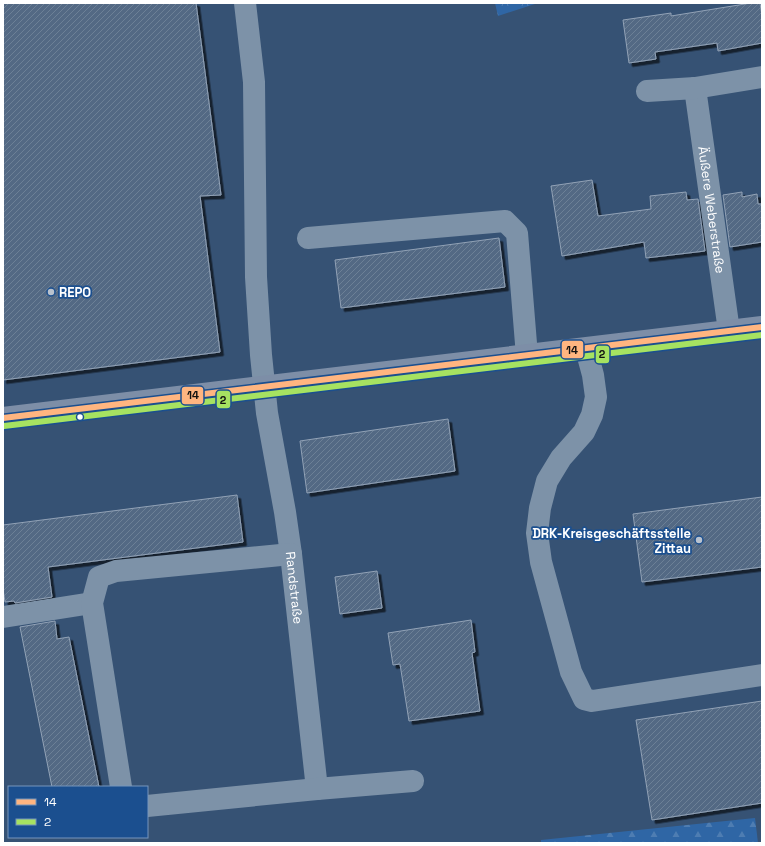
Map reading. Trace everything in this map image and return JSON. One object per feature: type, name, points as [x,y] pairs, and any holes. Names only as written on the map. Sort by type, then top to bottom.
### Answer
[{"type":"main road","points":[[3,418],[762,327]]},
{"type":"street","name":"Randstraße","points":[[245,3],[254,82],[256,277],[264,387],[291,554],[317,789]]},
{"type":"street","points":[[647,91],[695,88],[762,77]]},
{"type":"street","name":"Äußere Weberstraße","points":[[695,88],[729,331]]},
{"type":"street","points":[[308,238],[505,221],[517,233],[527,356]]},
{"type":"street","points":[[586,349],[593,375],[596,397],[592,415],[584,432],[561,458],[547,481],[540,508],[537,533],[541,562],[571,672],[584,699],[592,701],[762,675]]},
{"type":"street","points":[[121,786],[92,603],[99,577],[116,571],[291,554]]},
{"type":"street","points":[[3,617],[92,603]]},
{"type":"street","points":[[148,807],[317,789],[413,781]]},
{"type":"green space","points":[[495,3],[538,3],[498,16]]},
{"type":"green space","points":[[755,818],[758,843],[541,843],[541,840]]},
{"type":"building","points":[[3,3],[196,3],[221,195],[200,196],[220,352],[3,380]]},
{"type":"building","points":[[751,3],[760,3],[762,16],[762,43],[718,51],[717,43],[655,52],[656,59],[629,63],[623,20],[671,13],[671,16]]},
{"type":"building","points":[[592,180],[598,216],[651,209],[650,196],[686,192],[687,200],[698,199],[705,251],[646,258],[644,242],[562,256],[551,186]]},
{"type":"building","points":[[742,192],[742,197],[757,194],[758,204],[762,204],[762,242],[730,247],[723,195]]},
{"type":"building","points":[[499,238],[505,287],[341,308],[335,260]]},
{"type":"building","points":[[448,419],[455,471],[307,493],[300,441]]},
{"type":"building","points":[[237,495],[243,542],[48,567],[52,597],[15,603],[14,601],[5,602],[3,589],[3,525]]},
{"type":"building","name":"DRK-Kreisgeschäftsstelle Zittau","points":[[762,497],[762,567],[642,582],[633,514]]},
{"type":"building","points":[[377,571],[382,608],[340,614],[335,577]]},
{"type":"building","points":[[471,620],[475,652],[472,653],[480,711],[409,721],[400,664],[393,665],[388,633]]},
{"type":"building","points":[[55,621],[57,639],[69,637],[99,786],[52,786],[20,627]]},
{"type":"building","points":[[762,701],[762,803],[652,820],[636,720]]},
{"type":"transit line","name":"14","points":[[3,418],[762,327]]},
{"type":"transit line","name":"2","points":[[4,426],[762,335]]},
{"type":"place","name":"REPO","points":[[51,292]]},
{"type":"place","name":"DRK-Kreisgeschäftsstelle Zittau","points":[[699,540]]}]
